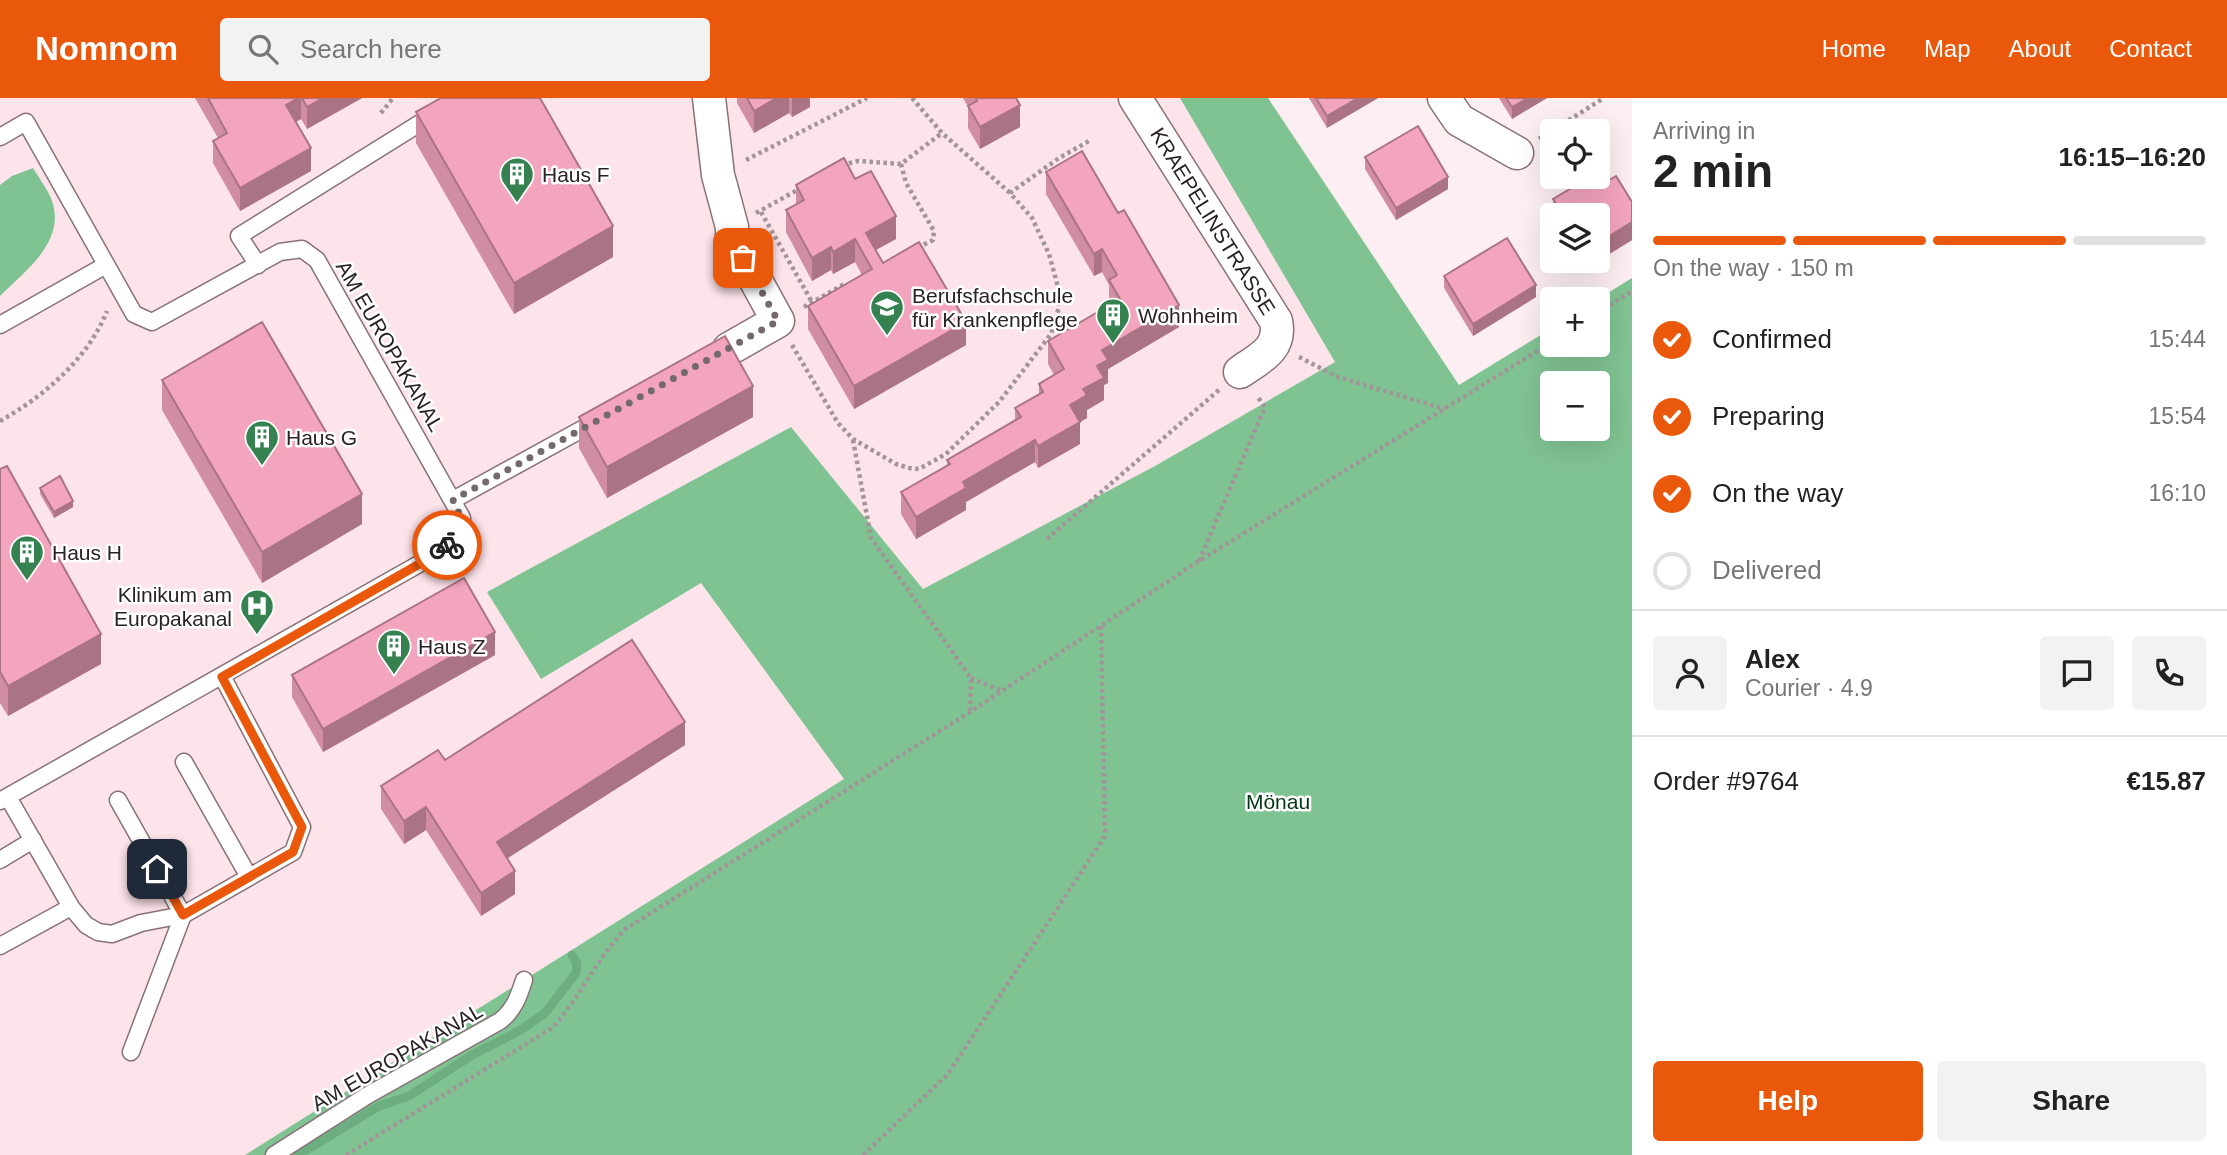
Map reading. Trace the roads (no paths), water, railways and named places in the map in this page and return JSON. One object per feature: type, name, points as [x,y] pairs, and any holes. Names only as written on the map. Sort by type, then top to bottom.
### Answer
[{"type":"street","points":[[709,98],[718,175],[732,227],[732,237],[778,321],[723,352]]},
{"type":"street","name":"KRAEPELINSTRASSE","points":[[1135,98],[1276,321],[1278,332],[1268,353],[1240,372]]},
{"type":"street","points":[[1444,98],[1459,120],[1517,153]]},
{"type":"lane","points":[[258,265],[239,236],[446,107]]},
{"type":"lane","name":"AM EUROPAKANAL","points":[[0,137],[26,122],[134,314],[152,322],[280,252],[302,248],[317,260],[462,518],[460,532],[442,551],[4,799],[33,840],[71,906],[86,925],[98,932],[112,934],[141,923],[183,915],[293,852],[302,827],[222,677]]},
{"type":"lane","points":[[0,325],[106,265]]},
{"type":"lane","points":[[453,500],[609,414]]},
{"type":"lane","points":[[184,762],[249,877]]},
{"type":"lane","points":[[118,800],[183,915],[131,1052]]},
{"type":"lane","points":[[0,860],[33,840]]},
{"type":"lane","points":[[0,946],[71,906]]},
{"type":"lane","name":"AM EUROPAKANAL","points":[[274,1155],[368,1096],[500,1021],[509,1014],[518,1000],[524,980]]},
{"type":"waterway","points":[[298,1155],[379,1106],[409,1096],[472,1055],[519,1031],[545,1013],[576,973],[577,964],[572,955]]},
{"type":"place","name":"Haus F","points":[[517,204]]},
{"type":"place","name":"Berufsfachschule für Krankenpflege","points":[[887,337]]},
{"type":"place","name":"Wohnheim","points":[[1113,345]]},
{"type":"place","name":"Haus G","points":[[262,467]]},
{"type":"place","name":"Haus H","points":[[27,582]]},
{"type":"place","name":"Klinikum am Europakanal","points":[[257,636]]},
{"type":"place","name":"Haus Z","points":[[394,676]]},
{"type":"park label","name":"Mönau","points":[[1278,801]]}]
